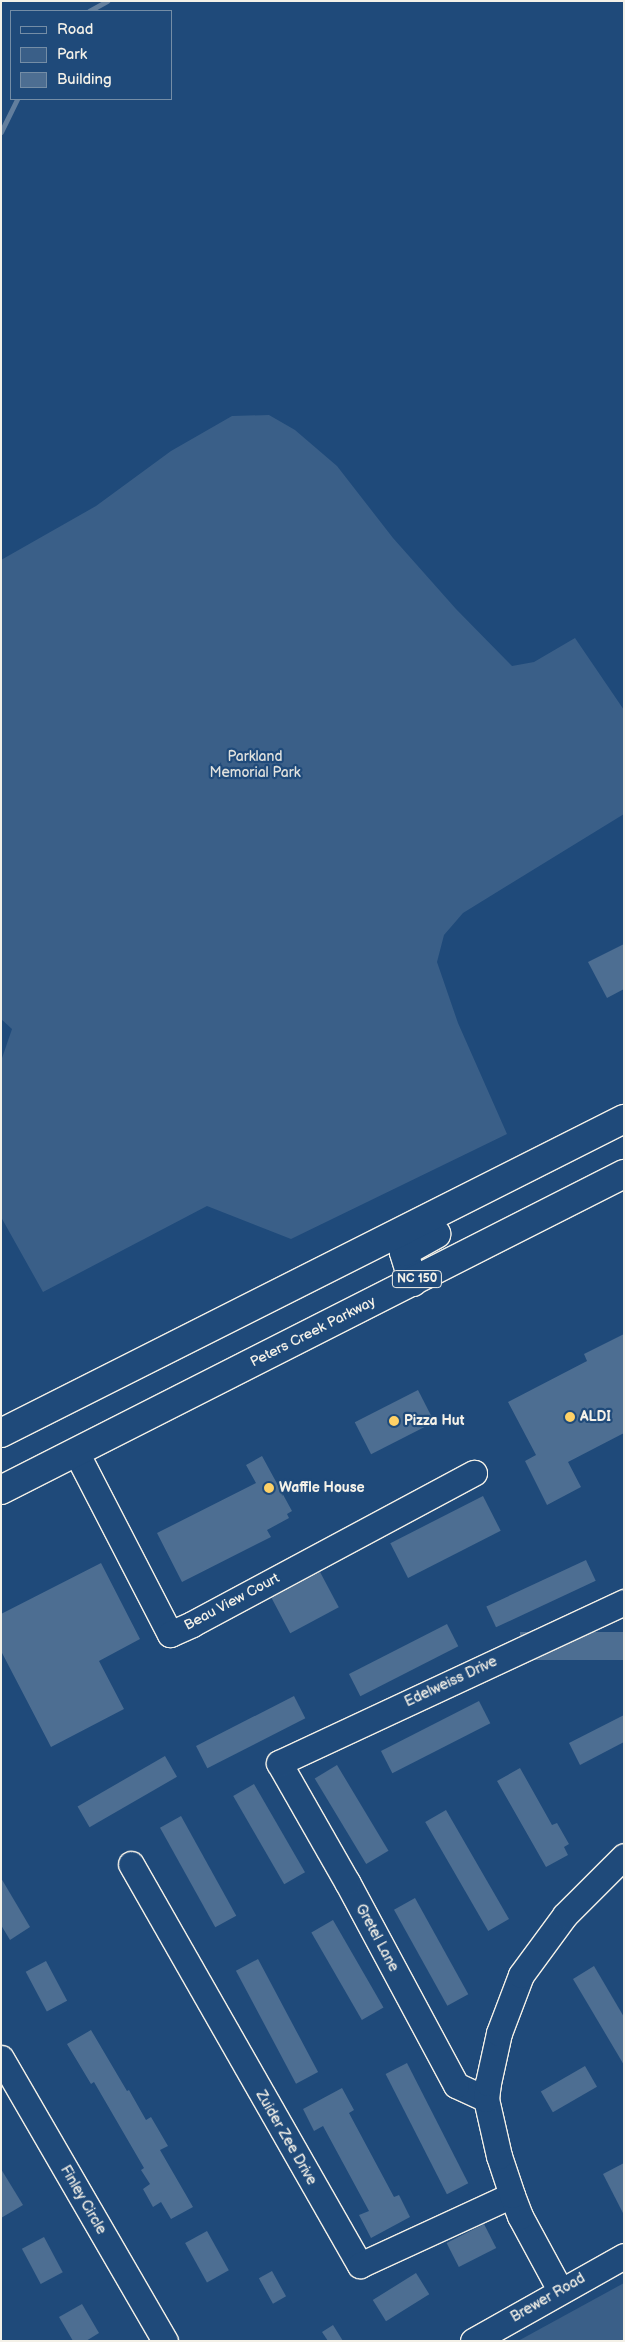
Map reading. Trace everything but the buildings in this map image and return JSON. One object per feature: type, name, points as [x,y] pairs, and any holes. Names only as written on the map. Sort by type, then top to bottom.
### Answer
[{"type":"main road","points":[[412,1282],[404,1252],[489,1206],[624,1121]]},
{"type":"main road","points":[[1,1433],[624,1121]]},
{"type":"main road","name":"Peters Creek Parkway","points":[[1,1490],[624,1174]]},
{"type":"street","name":"Beau View Court","points":[[76,1452],[170,1634],[474,1473]]},
{"type":"street","name":"Edelweiss Drive","points":[[279,1763],[624,1602]]},
{"type":"street","name":"Gretel Lane","points":[[279,1763],[347,1882],[456,2085],[486,2099]]},
{"type":"street","points":[[560,2290],[520,2216],[499,2156],[486,2099],[499,2033],[521,1975],[565,1915],[624,1856]]},
{"type":"street","name":"Zuider Zee Drive","points":[[130,1864],[360,2265],[512,2195]]},
{"type":"street","name":"Finley Circle","points":[[1,2058],[165,2341]]},
{"type":"street","name":"Brewer Road","points":[[473,2341],[560,2290],[624,2256]]},
{"type":"green space","name":"Parkland Memorial Park","points":[[269,415],[295,430],[337,466],[393,538],[456,609],[512,666],[534,662],[575,638],[624,710],[624,814],[463,913],[444,935],[437,962],[458,1023],[507,1134],[291,1239],[207,1206],[43,1292],[1,1217],[1,1061],[12,1029],[1,1019],[1,560],[96,506],[171,451],[232,416]]},
{"type":"green space","points":[[624,2283],[624,2341],[518,2341]]},
{"type":"waterway","points":[[91,10],[107,1]]},
{"type":"waterway","points":[[1,132],[17,100]]},
{"type":"place","name":"ALDI","points":[[570,1417]]},
{"type":"place","name":"Pizza Hut","points":[[394,1421]]},
{"type":"place","name":"Waffle House","points":[[269,1488]]}]
